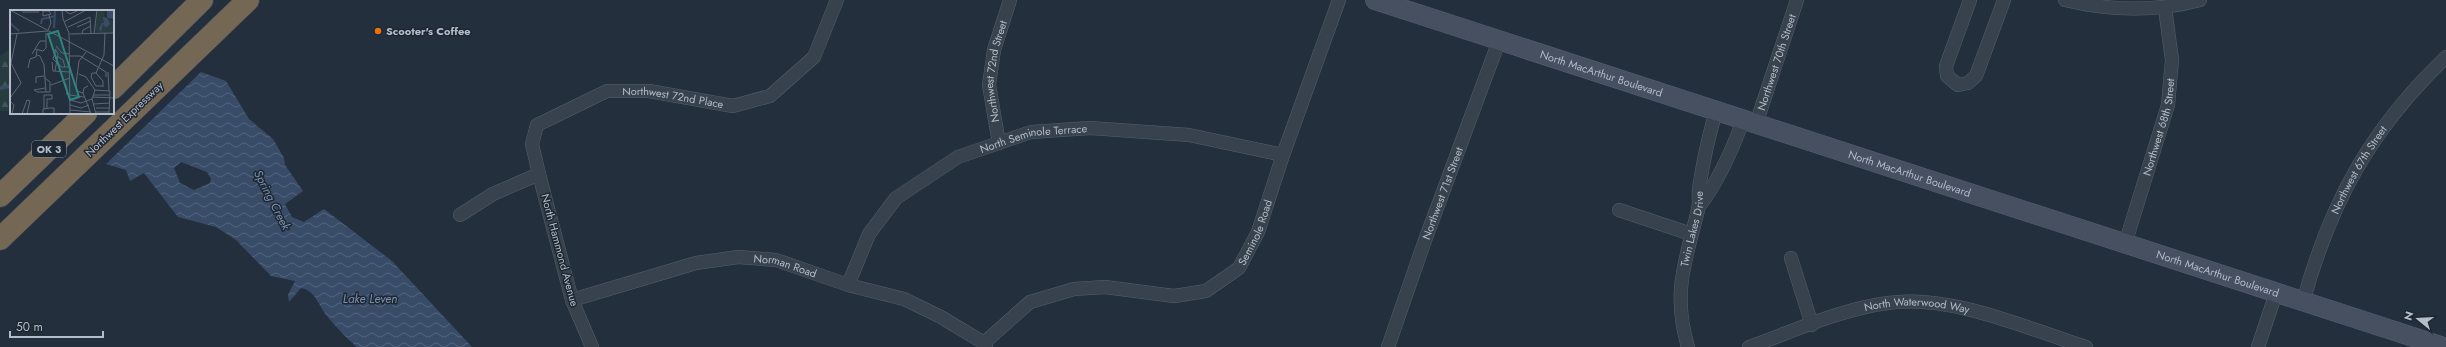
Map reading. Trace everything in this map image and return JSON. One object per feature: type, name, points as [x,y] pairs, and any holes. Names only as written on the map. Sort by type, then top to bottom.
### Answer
[{"type":"highway","points":[[114,87],[202,0]]},
{"type":"highway","name":"Northwest Expressway","points":[[0,239],[248,0]]},
{"type":"highway","name":"OK 3","points":[[0,196],[85,114]]},
{"type":"main road","name":"North MacArthur Boulevard","points":[[1376,0],[1716,112],[2444,347]]},
{"type":"street","name":"Northwest 72nd Place","points":[[539,174],[532,144],[537,125],[606,91],[649,91],[733,106],[770,96],[814,57],[837,0]]},
{"type":"street","name":"Northwest 72nd Street","points":[[999,143],[989,85],[994,50],[1010,0]]},
{"type":"street","name":"Seminole Road","points":[[985,345],[1030,302],[1074,289],[1105,286],[1174,296],[1206,291],[1239,268],[1258,232],[1283,155],[1340,0]]},
{"type":"street","name":"Northwest 70th Street","points":[[1698,208],[1710,193],[1734,145],[1749,122],[1797,0]]},
{"type":"street","points":[[1970,0],[1946,66],[1947,76],[1958,85],[1968,83],[1976,76],[2004,0]]},
{"type":"street","points":[[2065,0],[2118,8],[2165,8],[2200,0]]},
{"type":"street","name":"Northwest 68th Street","points":[[2125,244],[2168,105],[2172,60],[2165,8]]},
{"type":"street","name":"Northwest 71st Street","points":[[1388,347],[1424,243],[1499,41]]},
{"type":"street","name":"Northwest 67th Street","points":[[2304,302],[2323,241],[2341,196],[2365,152],[2386,122],[2411,93],[2446,57]]},
{"type":"street","name":"Twin Lakes Drive","points":[[1688,347],[1683,326],[1680,296],[1684,260],[1698,208],[1699,190],[1708,136],[1716,112]]},
{"type":"street","name":"North Seminole Terrace","points":[[848,285],[869,234],[896,198],[958,157],[1031,132],[1090,128],[1189,135],[1283,155]]},
{"type":"street","points":[[460,215],[493,194],[539,174]]},
{"type":"street","name":"North Hammond Avenue","points":[[539,174],[572,300],[592,347]]},
{"type":"street","points":[[1619,210],[1691,234]]},
{"type":"street","name":"Norman Road","points":[[572,300],[696,263],[738,257],[776,260],[848,285],[904,299],[941,317],[985,345]]},
{"type":"street","points":[[1791,258],[1812,325]]},
{"type":"street","points":[[2258,347],[2276,293]]},
{"type":"street","name":"North Waterwood Way","points":[[1749,347],[1812,325],[1887,303],[1935,302],[1978,312],[2086,347]]},
{"type":"green space","points":[[10,49],[10,111],[0,111],[0,56]]},
{"type":"water","name":"Lake Leven","points":[[201,72],[226,81],[249,119],[273,139],[284,158],[285,165],[303,191],[285,204],[292,217],[304,222],[324,209],[392,261],[472,347],[357,347],[330,320],[310,292],[301,288],[289,302],[288,295],[295,281],[271,276],[236,240],[216,227],[178,217],[144,173],[130,181],[126,170],[106,164]],"holes":[[[181,162],[207,172],[211,179],[210,183],[194,190],[180,183],[174,168]]]},
{"type":"waterway","name":"Spring Creek","points":[[0,88],[10,86]]},
{"type":"place","name":"Scooter's Coffee","points":[[378,31]]}]
